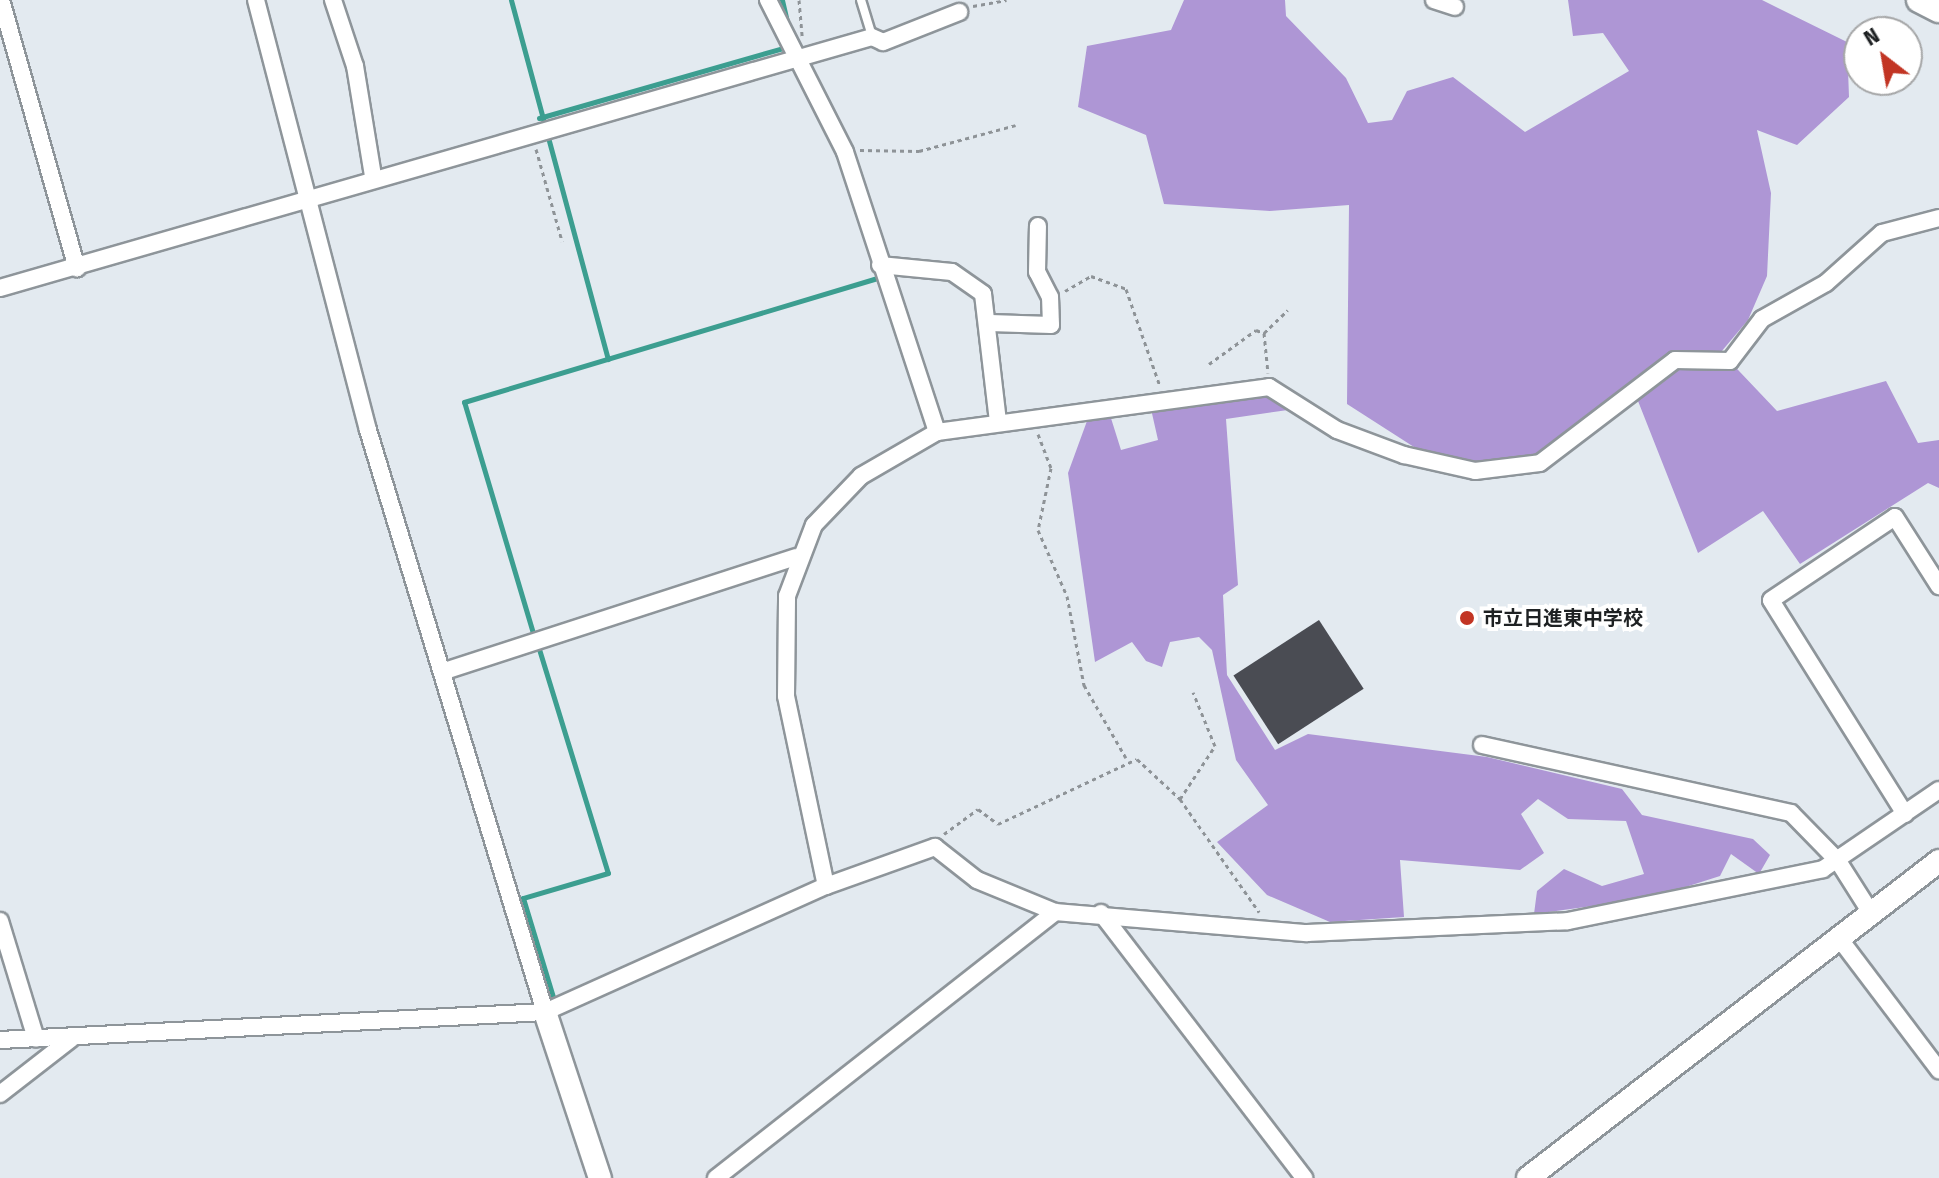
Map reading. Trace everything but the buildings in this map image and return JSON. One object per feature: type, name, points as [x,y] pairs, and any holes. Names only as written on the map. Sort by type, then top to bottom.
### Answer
[{"type":"main road","points":[[1919,0],[1939,10]]},
{"type":"street","points":[[1,0],[77,268]]},
{"type":"street","points":[[256,0],[303,200],[545,1012],[600,1178]]},
{"type":"street","points":[[333,0],[355,66],[373,176]]},
{"type":"street","points":[[768,0],[846,155],[937,432]]},
{"type":"street","points":[[1434,0],[1455,7]]},
{"type":"street","points":[[0,288],[77,268],[373,176],[872,37],[883,42],[959,12]]},
{"type":"street","points":[[826,886],[786,696],[787,596],[796,557],[814,525],[861,476],[937,432],[1269,387],[1337,430],[1404,455],[1475,471],[1540,463],[1675,360],[1730,361],[1762,319],[1826,283],[1882,233],[1939,218]]},
{"type":"street","points":[[990,323],[1051,325],[1050,297],[1037,272],[1038,226]]},
{"type":"street","points":[[880,265],[971,280],[990,323],[998,422]]},
{"type":"street","points":[[1905,814],[1771,600],[1895,517],[1939,586]]},
{"type":"street","points":[[445,671],[796,557]]},
{"type":"street","points":[[1482,745],[1791,813],[1838,861],[1871,913]]},
{"type":"street","points":[[0,1040],[71,1039],[545,1012],[826,886],[935,847],[977,880],[1055,912],[1101,913],[1256,928],[1410,931],[1568,921],[1793,880],[1838,861],[1939,790]]},
{"type":"street","points":[[1528,1178],[1939,861]]},
{"type":"street","points":[[716,1178],[1055,912]]},
{"type":"street","points":[[1101,913],[1304,1178]]},
{"type":"street","points":[[0,921],[36,1039]]},
{"type":"street","points":[[1839,938],[1939,1070]]},
{"type":"street","points":[[0,1094],[71,1039]]},
{"type":"lane","points":[[861,0],[872,37]]},
{"type":"path","points":[[799,0],[801,39]]},
{"type":"path","points":[[959,12],[1006,0]]},
{"type":"path","points":[[846,155],[919,151],[1016,125]]},
{"type":"path","points":[[532,132],[562,241]]},
{"type":"path","points":[[1050,297],[1091,276],[1126,289],[1146,332],[1163,401]]},
{"type":"path","points":[[1264,333],[1288,310]]},
{"type":"path","points":[[1209,364],[1256,330],[1264,333]]},
{"type":"path","points":[[1264,333],[1269,387]]},
{"type":"path","points":[[1034,421],[1051,468],[1038,530],[1067,596],[1084,685],[1126,758]]},
{"type":"path","points":[[1180,799],[1215,746],[1193,692]]},
{"type":"path","points":[[935,847],[954,821],[978,809],[998,824],[1093,782],[1126,758],[1141,761],[1180,799],[1202,840],[1260,904],[1256,928]]},
{"type":"shaded area","points":[[1184,0],[1285,0],[1286,16],[1346,78],[1368,123],[1392,120],[1407,91],[1453,77],[1525,132],[1629,71],[1603,33],[1573,36],[1568,0],[1762,0],[1843,40],[1843,96],[1849,97],[1797,145],[1757,130],[1771,193],[1767,276],[1748,320],[1721,352],[1777,411],[1886,381],[1918,443],[1939,440],[1939,488],[1928,483],[1800,564],[1763,511],[1698,553],[1638,401],[1533,459],[1478,464],[1428,456],[1347,404],[1349,205],[1270,211],[1164,204],[1146,135],[1078,107],[1087,46],[1171,30]]},
{"type":"shaded area","points":[[1274,395],[1295,409],[1226,419],[1238,585],[1223,595],[1227,675],[1275,750],[1308,734],[1487,757],[1622,789],[1642,815],[1753,839],[1770,855],[1759,874],[1731,854],[1720,876],[1651,898],[1534,914],[1537,891],[1564,869],[1602,886],[1644,874],[1626,821],[1568,819],[1538,799],[1521,814],[1544,853],[1520,870],[1400,860],[1404,917],[1330,922],[1267,895],[1217,842],[1268,805],[1236,760],[1212,650],[1199,637],[1170,642],[1162,667],[1146,661],[1132,642],[1095,662],[1068,473],[1087,421],[1110,415],[1121,450],[1158,440],[1151,409]]},
{"type":"waterway","points":[[511,0],[608,359]]},
{"type":"waterway","points":[[782,0],[787,22]]},
{"type":"waterway","points":[[539,118],[790,46]]},
{"type":"waterway","points":[[533,633],[464,402],[881,277]]},
{"type":"waterway","points":[[539,649],[608,873],[523,898],[554,1000]]},
{"type":"place","name":"市立日進東中学校","points":[[1467,618]]}]
